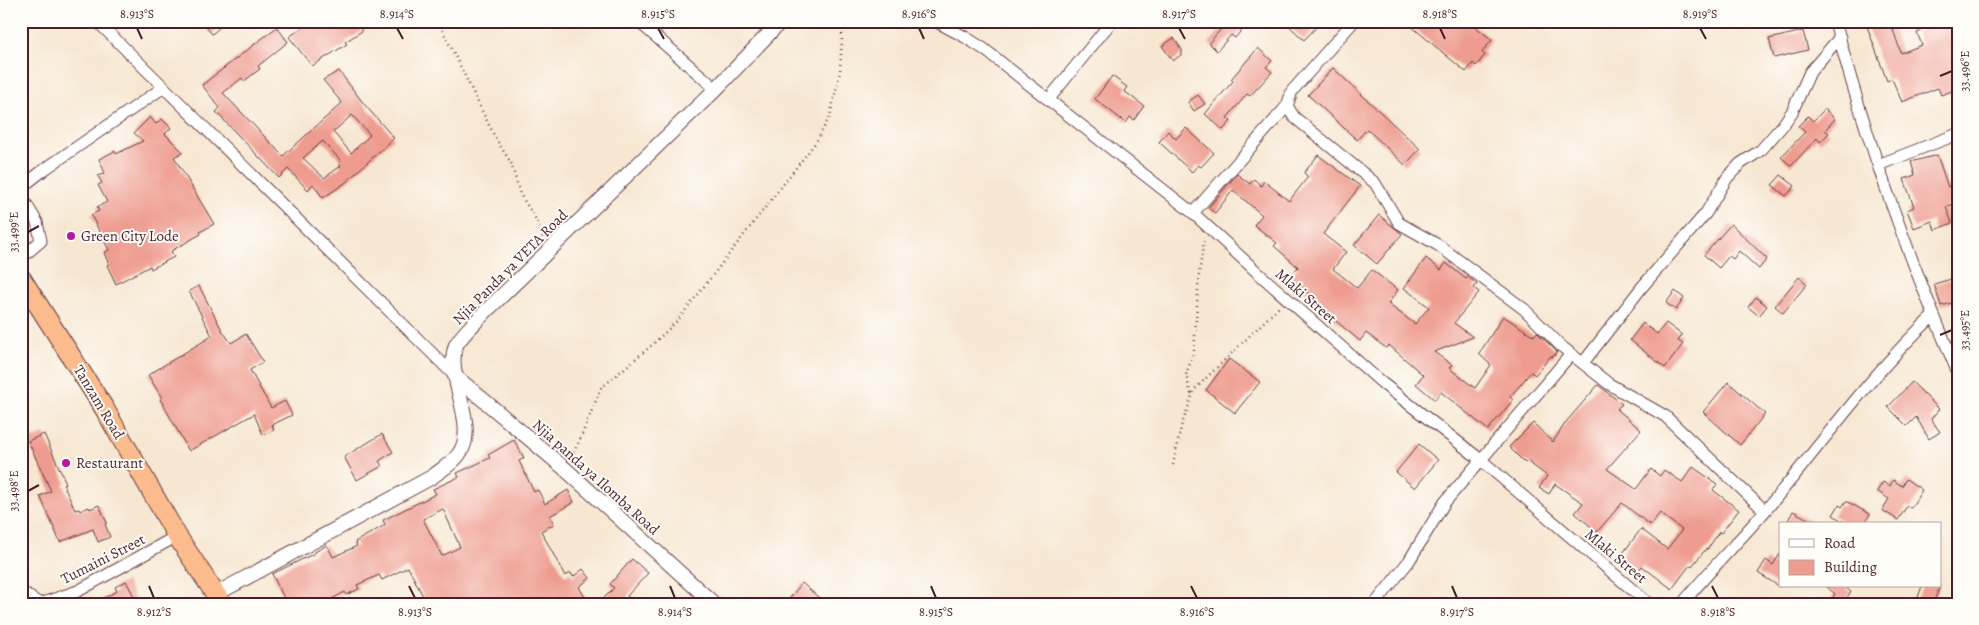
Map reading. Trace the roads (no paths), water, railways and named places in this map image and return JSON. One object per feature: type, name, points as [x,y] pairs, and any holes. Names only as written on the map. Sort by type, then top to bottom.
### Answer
[{"type":"highway","name":"Tanzam Road","points":[[21,278],[104,408],[177,536],[219,599]]},
{"type":"street","points":[[97,21],[456,376]]},
{"type":"street","points":[[638,21],[716,89]]},
{"type":"street","name":"Njia Panda ya VETA Road","points":[[219,599],[432,476],[459,455],[463,447],[465,423],[456,376],[455,354],[458,342],[484,313],[716,89],[781,21]]},
{"type":"street","name":"Mlaki Street","points":[[935,21],[965,36],[984,49],[1193,213],[1382,383],[1481,460],[1649,604]]},
{"type":"street","points":[[1049,99],[1112,21]]},
{"type":"street","points":[[1193,213],[1287,106],[1292,91],[1354,21]]},
{"type":"street","points":[[1835,21],[1878,165],[1933,316],[1958,373]]},
{"type":"street","points":[[1583,362],[1642,287],[1706,213],[1727,178],[1740,164],[1761,150],[1783,125],[1792,112],[1810,72],[1840,38]]},
{"type":"street","points":[[21,258],[41,242],[37,222],[22,197],[23,186],[164,88]]},
{"type":"street","points":[[1287,106],[1294,117],[1375,183],[1399,223],[1438,245],[1524,309],[1561,346],[1609,384],[1665,416],[1765,511]]},
{"type":"street","points":[[1878,165],[1958,134]]},
{"type":"street","points":[[1682,604],[1765,511],[1872,379],[1902,345],[1933,316]]},
{"type":"street","points":[[1375,604],[1395,582],[1444,502],[1571,354]]},
{"type":"street","name":"Njia panda ya Ilomba Road","points":[[456,376],[564,468],[714,604]]},
{"type":"street","name":"Tumaini Street","points":[[40,604],[78,591],[177,536]]},
{"type":"street","points":[[21,591],[40,604]]},
{"type":"place","name":"Green City Lode","points":[[71,236]]},
{"type":"place","name":"Restaurant","points":[[66,463]]}]
